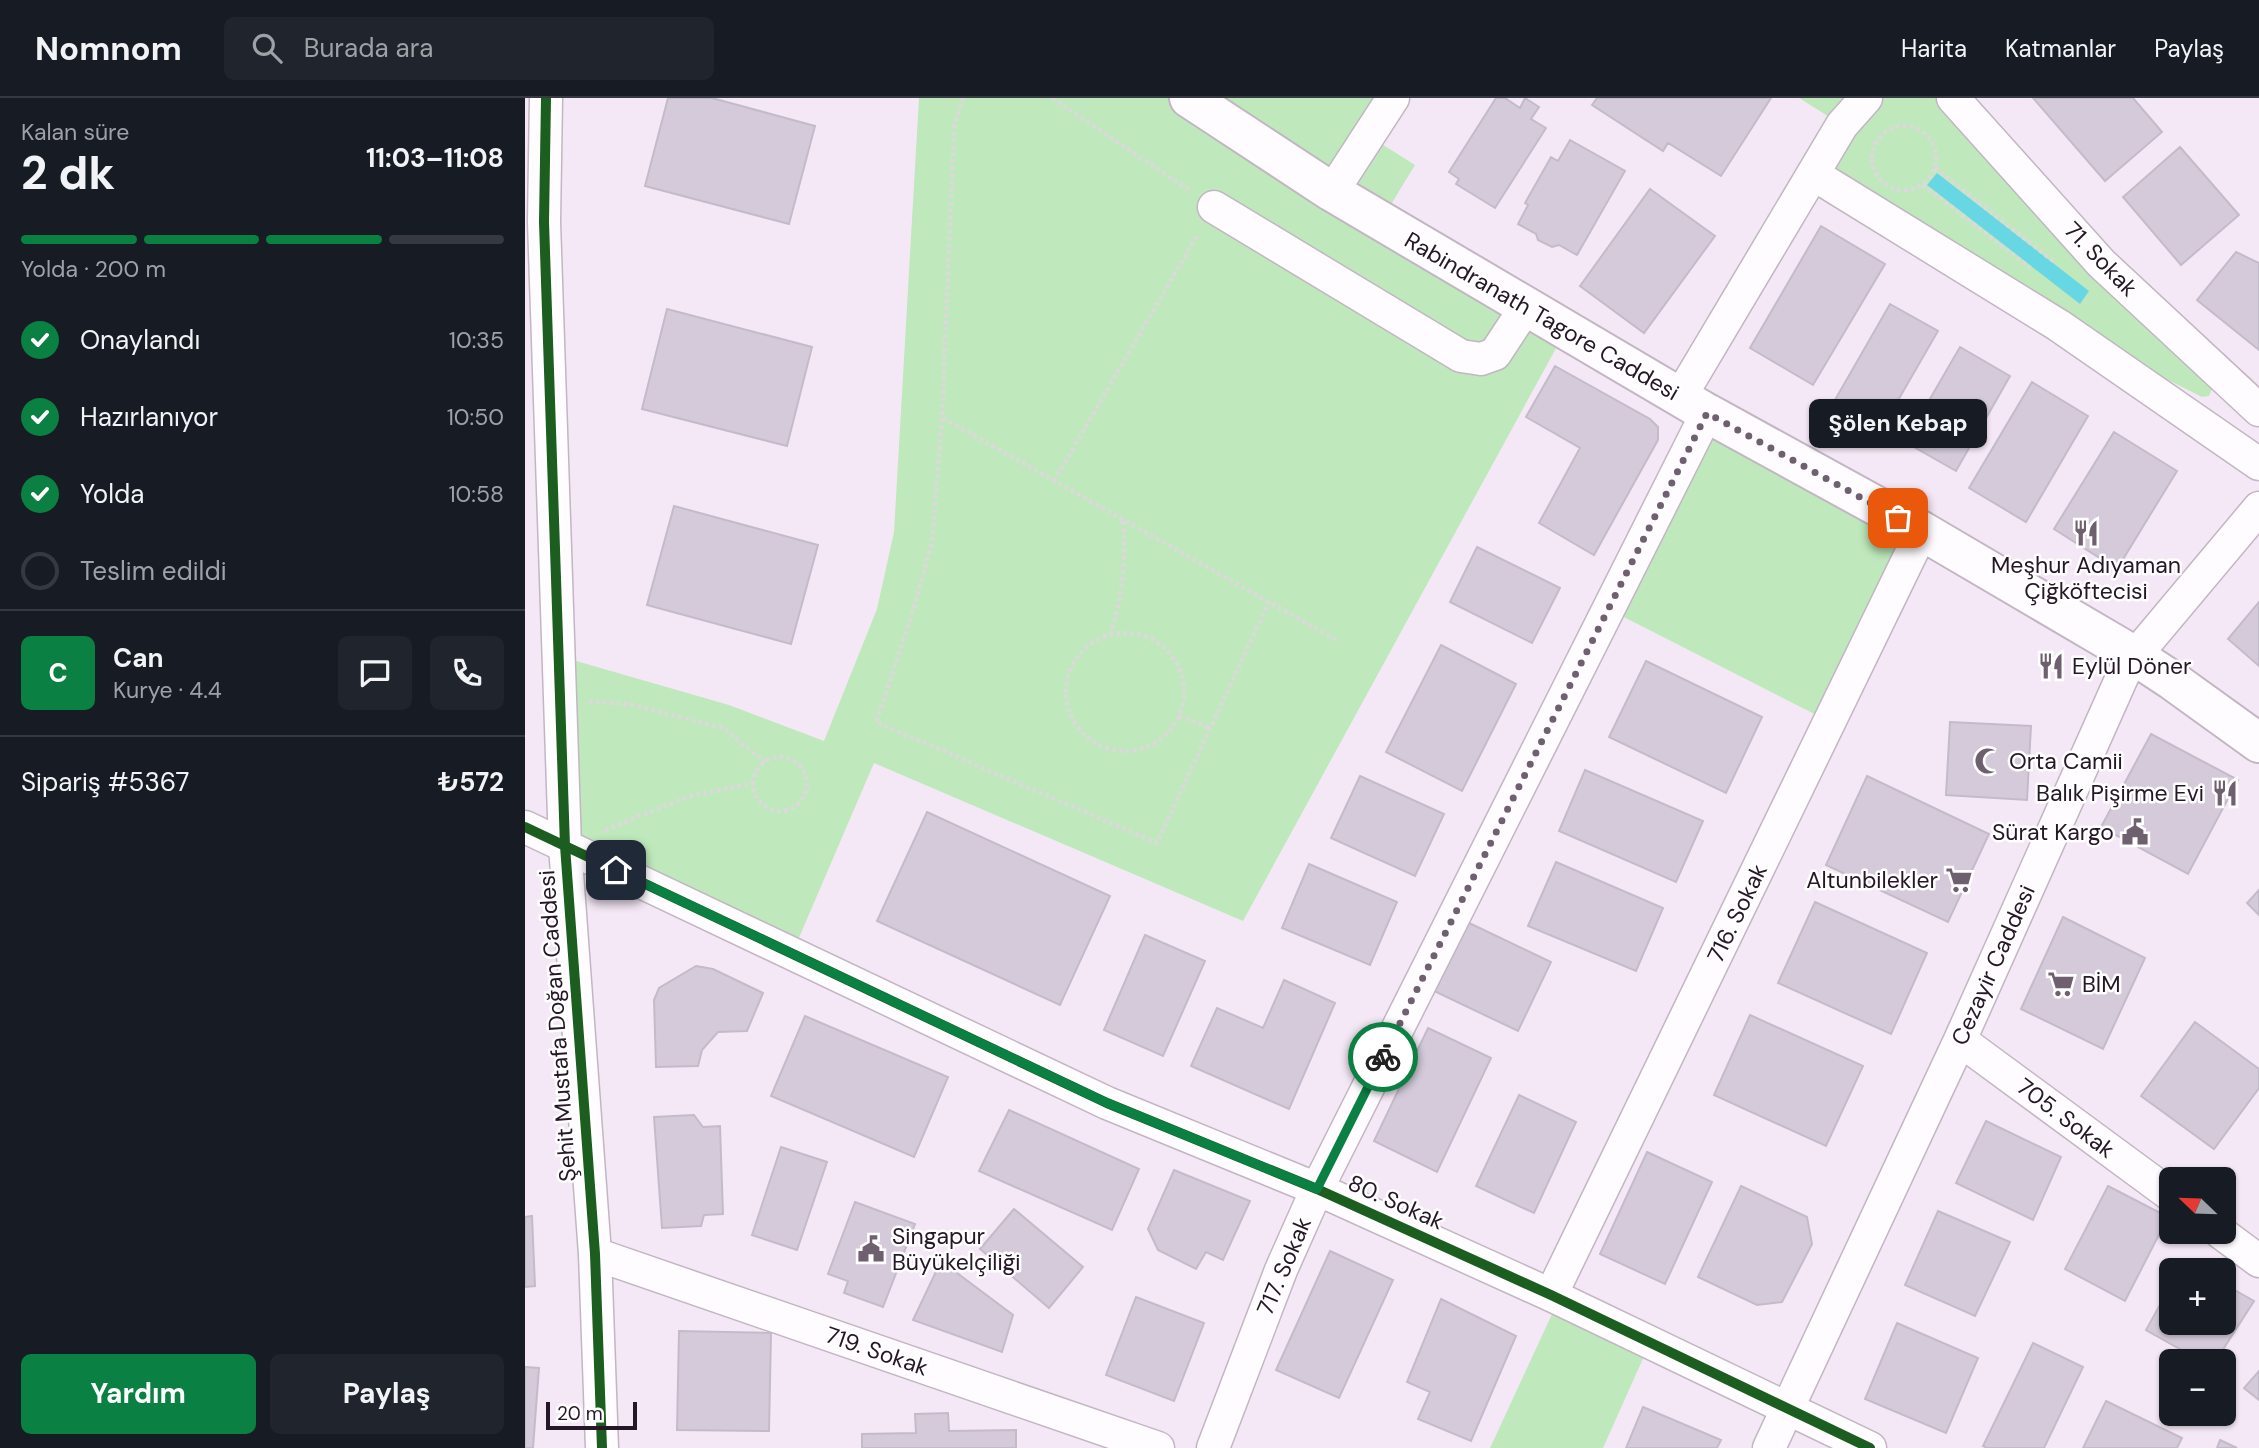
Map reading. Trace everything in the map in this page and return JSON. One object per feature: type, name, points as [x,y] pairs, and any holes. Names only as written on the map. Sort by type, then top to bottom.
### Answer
[{"type":"main road","name":"Rabindranath Tagore Caddesi","points":[[1195,100],[1332,192],[1526,307],[1693,405],[1922,531],[2135,656],[2259,743]]},
{"type":"street","name":"Şehit Mustafa Doğan Caddesi","points":[[546,98],[535,218],[561,698],[565,846],[595,1254],[601,1448]]},
{"type":"street","points":[[1332,192],[1393,98]]},
{"type":"street","name":"717. Sokak","points":[[1213,1448],[1281,1270],[1317,1189],[1693,405],[1812,174],[1845,120],[1866,98]]},
{"type":"street","name":"71. Sokak","points":[[1953,98],[2101,263],[2259,410]]},
{"type":"street","points":[[1812,174],[2058,325],[2259,464]]},
{"type":"street","points":[[1214,207],[1461,356],[1481,359],[1495,354],[1526,307]]},
{"type":"street","name":"Cezayir Caddesi","points":[[1769,1448],[1960,1040],[2114,695],[2135,656],[2259,508]]},
{"type":"street","name":"716. Sokak","points":[[1551,1295],[1922,531]]},
{"type":"street","name":"80. Sokak","points":[[525,827],[1107,1103],[1317,1189],[1551,1295],[1870,1448]]},
{"type":"street","name":"705. Sokak","points":[[1960,1040],[2159,1186]]},
{"type":"street","points":[[2236,1244],[2259,1261]]},
{"type":"street","name":"719. Sokak","points":[[595,1254],[1079,1434],[1158,1448]]},
{"type":"path","points":[[963,98],[954,127],[942,418],[932,542],[911,618],[876,722],[1157,843],[1269,602]]},
{"type":"path","points":[[1052,98],[1214,207],[1054,481]]},
{"type":"path","points":[[1912,127],[1930,138],[1937,158],[1935,168],[1931,178],[1923,185],[1902,191],[1883,183],[1876,174],[1872,153],[1882,135],[1891,129],[1912,127]]},
{"type":"path","points":[[1935,168],[2063,268]]},
{"type":"path","points":[[1923,185],[2039,275]]},
{"type":"path","points":[[942,418],[1338,641]]},
{"type":"path","points":[[1110,635],[1116,618],[1123,577],[1123,520]]},
{"type":"path","points":[[1132,633],[1150,638],[1165,648],[1176,662],[1183,679],[1184,697],[1179,716],[1167,733],[1151,745],[1132,751],[1112,749],[1093,742],[1079,728],[1069,711],[1066,691],[1070,671],[1080,654],[1095,641],[1110,635],[1132,633]]},
{"type":"path","points":[[561,698],[633,705],[723,728],[765,762]]},
{"type":"path","points":[[1179,716],[1211,728]]},
{"type":"path","points":[[790,759],[797,764],[806,778],[805,795],[793,808],[775,811],[759,801],[754,783],[759,768],[765,762],[790,759]]},
{"type":"path","points":[[565,846],[690,796],[754,783]]},
{"type":"green space","points":[[919,98],[1393,98],[1369,136],[1415,165],[1381,221],[1566,330],[1243,921],[874,763],[792,954],[565,846],[559,656],[729,705],[824,741],[877,609],[894,532]]},
{"type":"green space","points":[[1799,98],[1953,98],[2212,389],[2209,396],[2202,397],[2058,325],[1813,174],[1842,125]]},
{"type":"green space","points":[[1708,412],[1922,531],[1830,722],[1608,609]]},
{"type":"green space","points":[[1559,1299],[1650,1343],[1603,1448],[1490,1448]]},
{"type":"water","points":[[1937,173],[2089,291],[2080,304],[1927,185]]},
{"type":"building","points":[[668,98],[712,98],[815,126],[789,224],[645,186]]},
{"type":"building","points":[[1496,98],[1505,98],[1520,108],[1525,98],[1539,107],[1531,119],[1546,128],[1495,208],[1456,184],[1459,179],[1449,172]]},
{"type":"building","points":[[1597,98],[1771,98],[1721,176],[1668,143],[1663,151],[1592,105]]},
{"type":"building","points":[[2033,98],[2133,98],[2162,132],[2105,181]]},
{"type":"building","points":[[1570,140],[1625,171],[1577,255],[1559,245],[1552,247],[1538,240],[1536,234],[1518,224],[1528,205],[1525,203],[1551,157],[1558,161]]},
{"type":"building","points":[[2180,147],[2239,215],[2181,265],[2123,197]]},
{"type":"building","points":[[1650,189],[1715,236],[1644,333],[1580,286]]},
{"type":"building","points":[[1821,226],[1885,264],[1813,385],[1750,348]]},
{"type":"building","points":[[2236,252],[2259,263],[2259,350],[2197,300]]},
{"type":"building","points":[[1890,304],[1938,331],[1882,428],[1835,400]]},
{"type":"building","points":[[667,309],[812,347],[787,446],[642,409]]},
{"type":"building","points":[[1960,347],[2010,376],[1956,471],[1905,442]]},
{"type":"building","points":[[1555,366],[1650,419],[1658,427],[1658,440],[1594,555],[1539,523],[1580,448],[1526,417]]},
{"type":"building","points":[[2032,382],[2088,416],[2026,522],[1969,488]]},
{"type":"building","points":[[2114,432],[2177,471],[2117,569],[2054,529]]},
{"type":"building","points":[[674,506],[818,545],[791,644],[647,605]]},
{"type":"building","points":[[1477,547],[1560,588],[1532,643],[1450,602]]},
{"type":"building","points":[[2259,602],[2259,666],[2228,639]]},
{"type":"building","points":[[1441,645],[1516,684],[1462,791],[1386,752]]},
{"type":"building","points":[[1646,661],[1762,717],[1726,793],[1609,737]]},
{"type":"building","name":"Orta Camii","points":[[1950,722],[2031,726],[2027,800],[1946,795]]},
{"type":"building","points":[[2151,734],[2238,780],[2188,874],[2101,827]]},
{"type":"building","points":[[1585,770],[1703,821],[1676,882],[1559,831]]},
{"type":"building","points":[[1360,776],[1444,814],[1415,876],[1331,838]]},
{"type":"building","points":[[1867,776],[1989,834],[1948,922],[1826,865]]},
{"type":"building","points":[[927,812],[1110,896],[1060,1005],[877,921]]},
{"type":"building","points":[[1556,862],[1663,908],[1636,971],[1528,926]]},
{"type":"building","points":[[1309,864],[1397,902],[1370,965],[1282,928]]},
{"type":"building","points":[[2259,890],[2259,915],[2247,903]]},
{"type":"building","points":[[1815,902],[1927,953],[1891,1034],[1778,983]]},
{"type":"building","points":[[2063,917],[2145,958],[2103,1049],[2021,1009]]},
{"type":"building","points":[[1465,921],[1551,962],[1518,1031],[1432,990]]},
{"type":"building","points":[[1145,935],[1205,961],[1163,1056],[1104,1030]]},
{"type":"building","points":[[696,966],[713,969],[763,993],[747,1031],[718,1032],[702,1050],[698,1066],[656,1067],[654,1000],[659,988]]},
{"type":"building","points":[[1284,980],[1335,1003],[1289,1109],[1191,1066],[1217,1008],[1263,1028]]},
{"type":"building","points":[[1750,1015],[1863,1066],[1826,1146],[1714,1095]]},
{"type":"building","points":[[805,1016],[948,1077],[914,1157],[771,1096]]},
{"type":"building","points":[[2195,1022],[2259,1069],[2259,1088],[2214,1149],[2141,1096]]},
{"type":"building","points":[[1428,1028],[1491,1058],[1437,1172],[1374,1141]]},
{"type":"building","points":[[1519,1095],[1576,1122],[1534,1213],[1476,1186]]},
{"type":"building","points":[[1009,1110],[1139,1169],[1112,1230],[979,1171]]},
{"type":"building","points":[[694,1115],[703,1127],[720,1126],[723,1214],[704,1215],[701,1226],[662,1228],[654,1117]]},
{"type":"building","points":[[1986,1121],[2061,1157],[2033,1220],[1956,1183]]},
{"type":"building","points":[[781,1147],[827,1162],[797,1250],[752,1235]]},
{"type":"building","points":[[1647,1152],[1712,1182],[1665,1284],[1600,1254]]},
{"type":"building","points":[[1174,1170],[1250,1201],[1223,1260],[1206,1252],[1196,1269],[1158,1250],[1148,1229]]},
{"type":"building","points":[[1741,1186],[1807,1217],[1812,1244],[1782,1302],[1757,1305],[1698,1277]]},
{"type":"building","points":[[2108,1186],[2159,1212],[2159,1235],[2125,1301],[2065,1269]]},
{"type":"building","name":"Singapur Büyükelçiliği","points":[[855,1202],[915,1224],[883,1307],[844,1293],[848,1281],[828,1274]]},
{"type":"building","points":[[1014,1209],[1083,1267],[1049,1308],[980,1249]]},
{"type":"building","points":[[1938,1211],[2010,1242],[1975,1316],[1905,1285]]},
{"type":"building","points":[[532,1216],[535,1286],[525,1287],[525,1217]]},
{"type":"building","points":[[1330,1251],[1393,1280],[1339,1398],[1276,1370]]},
{"type":"building","points":[[941,1261],[1013,1315],[1002,1352],[913,1320]]},
{"type":"building","points":[[2236,1291],[2254,1301],[2236,1329]]},
{"type":"building","points":[[1136,1297],[1204,1323],[1174,1401],[1106,1375]]},
{"type":"building","points":[[1441,1299],[1516,1336],[1471,1441],[1418,1419],[1430,1392],[1407,1382]]},
{"type":"building","points":[[2159,1306],[2159,1335],[2232,1335],[2223,1349],[2180,1349],[2146,1330]]},
{"type":"building","points":[[1897,1323],[1978,1358],[1946,1433],[1865,1399]]},
{"type":"building","points":[[679,1331],[771,1333],[769,1431],[677,1430]]},
{"type":"building","points":[[2033,1343],[2083,1367],[2044,1448],[1987,1448],[1983,1446]]},
{"type":"building","points":[[525,1367],[539,1368],[533,1448],[525,1448]]},
{"type":"building","points":[[2259,1371],[2259,1400],[2244,1388]]},
{"type":"building","points":[[2106,1401],[2182,1438],[2177,1448],[2083,1448]]},
{"type":"building","points":[[1643,1407],[1721,1440],[1717,1448],[1626,1448]]},
{"type":"building","points":[[948,1413],[949,1431],[1016,1430],[1016,1448],[862,1448],[862,1434],[916,1433],[915,1414]]},
{"type":"building","points":[[2220,1440],[2237,1448],[2217,1448]]},
{"type":"cycle path","points":[[546,98],[544,222],[565,846],[595,1254],[602,1448]]},
{"type":"cycle path","points":[[525,827],[1107,1103],[1317,1189],[1551,1295],[1870,1448]]},
{"type":"way so far","points":[[1383,1057],[1707,413],[1898,518]]},
{"type":"place","name":"Şölen Kebap","points":[[1898,518]]},
{"type":"place","name":"Meşhur Adıyaman Çiğköftecisi","points":[[2086,533]]},
{"type":"place","name":"Eylül Döner","points":[[2051,666]]},
{"type":"place","name":"Orta Camii","points":[[1988,761]]},
{"type":"place","name":"Balık Pişirme Evi","points":[[2225,793]]},
{"type":"place","name":"Sürat Kargo","points":[[2135,832]]},
{"type":"place","name":"Altunbilekler","points":[[1959,880]]},
{"type":"place","name":"BİM","points":[[2061,984]]},
{"type":"place","name":"Singapur Büyükelçiliği","points":[[871,1249]]},
{"type":"route","points":[[616,870],[1107,1103],[1317,1189],[1383,1057]]}]
